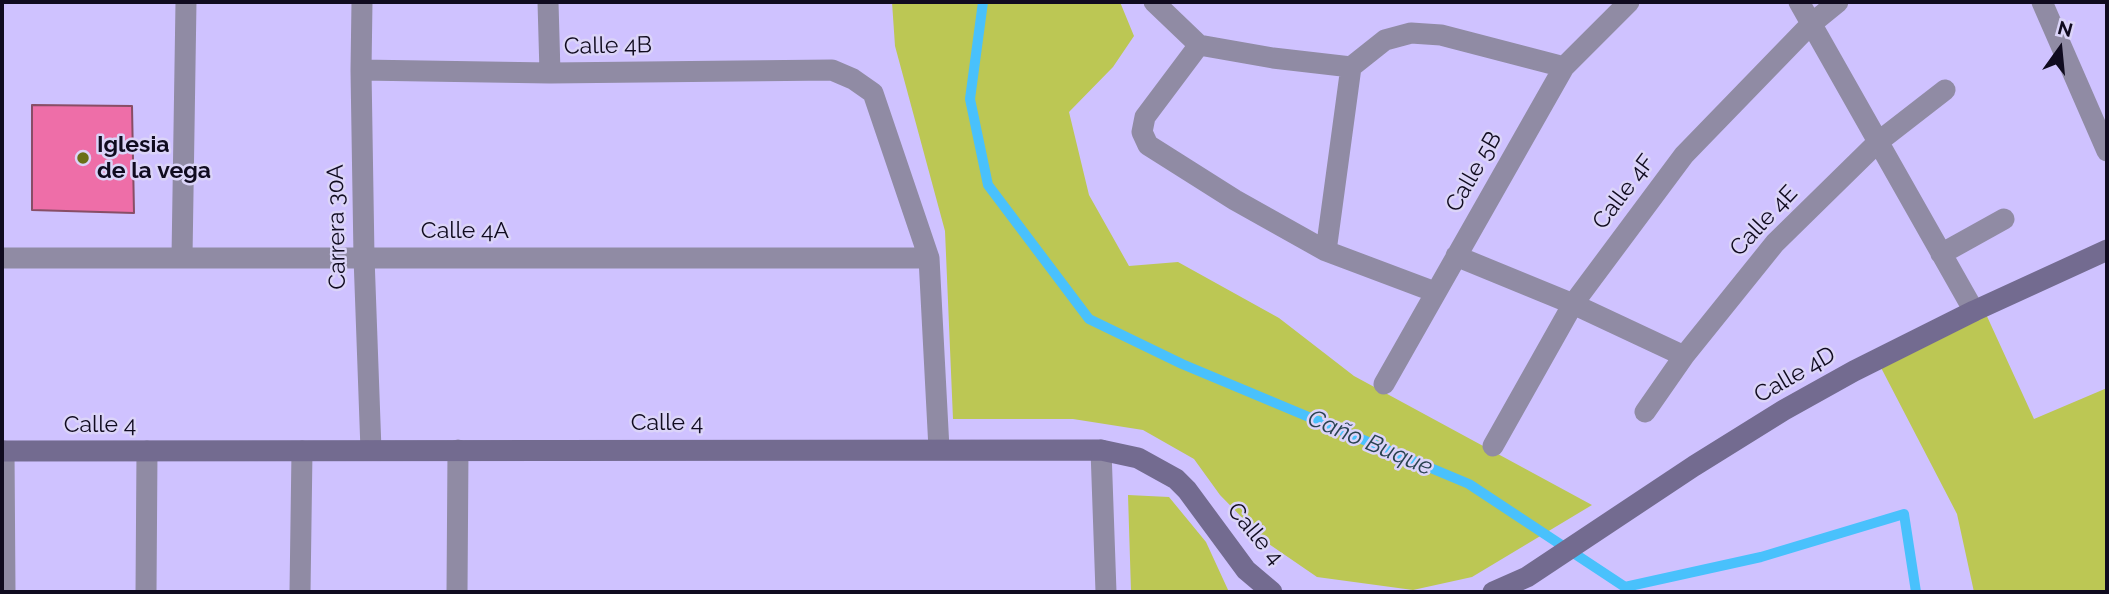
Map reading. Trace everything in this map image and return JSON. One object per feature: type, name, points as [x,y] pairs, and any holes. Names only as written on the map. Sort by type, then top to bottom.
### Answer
[{"type":"street","points":[[181,257],[187,2]]},
{"type":"street","name":"Carrera 30A","points":[[362,2],[364,257],[371,450]]},
{"type":"street","points":[[548,2],[550,73]]},
{"type":"street","points":[[1154,2],[1199,45],[1273,58],[1351,67]]},
{"type":"street","name":"Calle 5B","points":[[1384,384],[1564,67],[1629,2]]},
{"type":"street","points":[[1799,2],[1974,311]]},
{"type":"street","name":"Calle 4F","points":[[1493,446],[1573,304],[1684,155],[1811,24],[1838,2]]},
{"type":"street","points":[[2042,2],[2107,151]]},
{"type":"street","points":[[1326,251],[1351,67],[1385,40],[1411,33],[1441,35],[1564,67]]},
{"type":"street","points":[[1199,45],[1145,117],[1142,132],[1148,145],[1235,200],[1326,251],[1435,292]]},
{"type":"street","name":"Calle 4B","points":[[361,70],[550,73],[832,71],[853,79],[873,93],[929,258]]},
{"type":"street","name":"Calle 4E","points":[[1645,412],[1684,356],[1775,243],[1878,142],[1945,89]]},
{"type":"street","points":[[1941,254],[2004,219]]},
{"type":"street","name":"Calle 4D","points":[[1493,592],[1534,578],[1602,526],[1784,410],[1854,371],[1974,311],[2107,250]]},
{"type":"street","points":[[1456,256],[1573,304],[1684,356]]},
{"type":"street","name":"Calle 4A","points":[[2,258],[929,258]]},
{"type":"street","points":[[929,258],[939,449]]},
{"type":"street","points":[[457,592],[458,450]]},
{"type":"street","points":[[1101,450],[1106,592]]},
{"type":"street","name":"Calle 4","points":[[3,451],[1101,450],[1138,458],[1176,479],[1246,570],[1272,592]]},
{"type":"street","points":[[3,451],[5,592]]},
{"type":"street","points":[[146,592],[147,451]]},
{"type":"street","points":[[300,592],[302,451]]},
{"type":"green space","points":[[892,2],[1120,2],[1134,36],[1113,67],[1069,112],[1089,195],[1129,266],[1178,262],[1279,318],[1354,376],[1592,505],[1472,577],[1413,590],[1317,577],[1266,542],[1220,495],[1194,459],[1143,430],[1073,419],[953,419],[945,231],[895,46]]},
{"type":"green space","points":[[1985,312],[2034,419],[2107,388],[2107,592],[1974,592],[1957,514],[1876,358]]},
{"type":"green space","points":[[1128,495],[1169,497],[1206,542],[1229,592],[1131,591]]},
{"type":"building","name":"Iglesia de la vega","points":[[32,105],[132,106],[134,213],[32,210]]},
{"type":"waterway","name":"Caño Buque","points":[[983,2],[970,99],[988,185],[1089,319],[1182,364],[1469,484],[1625,587],[1761,557],[1904,514],[1916,592]]},
{"type":"place","name":"Iglesia de la vega","points":[[83,158]]}]
